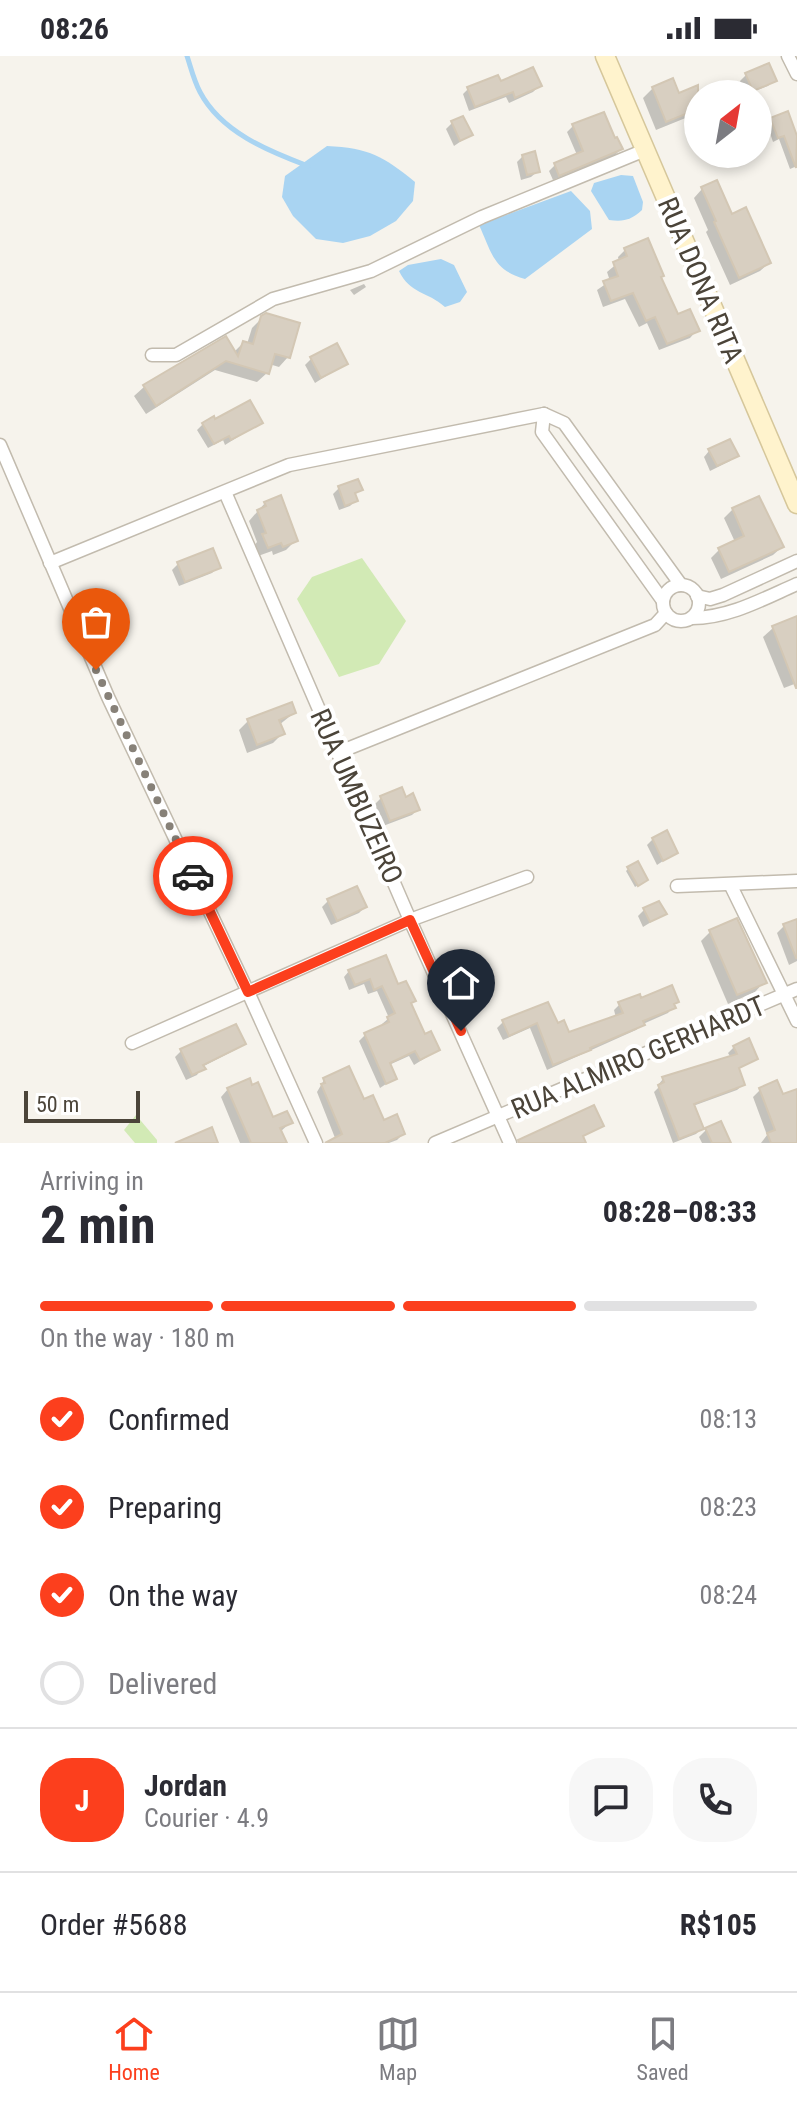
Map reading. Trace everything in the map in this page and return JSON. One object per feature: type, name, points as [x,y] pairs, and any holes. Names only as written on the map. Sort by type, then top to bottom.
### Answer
[{"type":"main road","name":"RUA DONA RITA","points":[[605,56],[797,504]]},
{"type":"street","points":[[788,56],[797,74]]},
{"type":"street","points":[[152,355],[176,355],[273,299],[371,271],[482,217],[645,150]]},
{"type":"street","points":[[544,414],[542,432],[676,620],[727,614],[797,584]]},
{"type":"street","points":[[50,563],[289,465],[544,414],[564,423],[681,585]]},
{"type":"street","points":[[0,445],[114,711],[316,1143]]},
{"type":"street","points":[[583,487],[603,475]]},
{"type":"street","name":"RUA UMBUZEIRO","points":[[225,492],[510,1143]]},
{"type":"street","points":[[337,753],[655,625],[669,590],[681,585],[697,596],[710,599],[797,561]]},
{"type":"street","points":[[692,618],[698,609],[697,596]]},
{"type":"street","points":[[132,1043],[410,920],[527,877]]},
{"type":"street","points":[[677,886],[797,881]]},
{"type":"street","points":[[731,886],[797,1021]]},
{"type":"street","name":"RUA ALMIRO GERHARDT","points":[[435,1143],[797,989]]},
{"type":"green space","points":[[362,558],[406,621],[379,664],[339,677],[297,599],[312,577]]},
{"type":"green space","points":[[136,1115],[157,1143],[135,1143],[124,1130]]},
{"type":"water","points":[[327,146],[365,151],[394,166],[415,182],[413,201],[396,221],[370,236],[343,243],[316,239],[293,216],[282,197],[285,176]]},
{"type":"water","points":[[621,175],[633,176],[643,202],[642,210],[627,220],[609,220],[591,191],[594,183]]},
{"type":"water","points":[[571,191],[590,211],[592,229],[525,279],[506,271],[495,259],[479,225]]},
{"type":"water","points":[[441,259],[454,265],[467,292],[460,302],[445,307],[408,284],[399,271],[408,265]]},
{"type":"building","points":[[769,63],[777,81],[748,80],[745,73]]},
{"type":"building","points":[[533,67],[542,86],[515,98],[513,92],[475,107],[467,87],[498,75],[501,81]]},
{"type":"building","points":[[673,78],[679,93],[684,91],[684,115],[666,122],[652,87]]},
{"type":"building","points":[[788,111],[797,136],[796,168],[784,136],[778,138],[772,117]]},
{"type":"building","points":[[604,112],[623,149],[559,176],[554,163],[583,151],[572,124]]},
{"type":"building","points":[[463,116],[473,135],[460,141],[451,121]]},
{"type":"building","points":[[535,151],[540,172],[527,175],[522,155]]},
{"type":"building","points":[[717,180],[732,214],[746,207],[771,263],[739,278],[701,187]]},
{"type":"building","points":[[648,238],[678,314],[690,309],[700,331],[667,344],[655,317],[646,321],[633,293],[611,301],[603,281],[618,276],[613,262],[627,256],[624,248]]},
{"type":"building","points":[[266,313],[300,323],[290,358],[275,354],[269,374],[226,361],[156,406],[143,385],[226,336],[238,356],[243,341],[253,344],[261,316]]},
{"type":"building","points":[[337,343],[348,364],[321,378],[310,357]]},
{"type":"building","points":[[250,400],[263,423],[231,440],[229,436],[214,444],[202,423]]},
{"type":"building","points":[[730,439],[739,456],[717,466],[708,449]]},
{"type":"building","points":[[358,479],[363,490],[355,493],[358,501],[345,506],[338,486]]},
{"type":"building","points":[[281,495],[298,541],[283,547],[281,543],[268,548],[257,510],[266,506],[264,502]]},
{"type":"building","points":[[759,496],[784,547],[729,572],[718,548],[744,536],[732,508]]},
{"type":"building","points":[[213,548],[221,568],[185,582],[177,562]]},
{"type":"building","points":[[797,616],[797,688],[796,688],[772,626]]},
{"type":"building","points":[[292,702],[296,713],[279,720],[285,734],[257,745],[247,719]]},
{"type":"building","points":[[402,787],[406,797],[413,793],[420,810],[390,821],[380,796]]},
{"type":"building","points":[[667,830],[678,853],[663,861],[652,838]]},
{"type":"building","points":[[638,861],[648,880],[638,886],[627,867]]},
{"type":"building","points":[[357,886],[367,907],[337,921],[327,899]]},
{"type":"building","points":[[659,901],[667,914],[650,922],[643,908]]},
{"type":"building","points":[[737,918],[767,983],[737,995],[709,930]]},
{"type":"building","points":[[797,919],[797,958],[796,958],[783,924]]},
{"type":"building","points":[[386,955],[398,984],[406,981],[416,1001],[411,1003],[425,1034],[431,1031],[440,1050],[420,1060],[415,1051],[390,1063],[397,1079],[386,1084],[364,1033],[389,1022],[387,1017],[395,1013],[382,986],[374,990],[370,979],[355,985],[348,970]]},
{"type":"building","points":[[672,985],[679,1002],[674,1004],[676,1008],[553,1065],[537,1023],[509,1036],[502,1020],[548,1002],[558,1023],[564,1020],[569,1032],[623,1013],[618,1002],[640,994],[641,998]]},
{"type":"building","points":[[236,1024],[246,1044],[203,1065],[206,1069],[192,1075],[180,1049]]},
{"type":"building","points":[[749,1038],[758,1059],[739,1068],[745,1085],[694,1104],[704,1129],[679,1139],[658,1085],[664,1082],[662,1077],[737,1054],[733,1046]]},
{"type":"building","points":[[349,1066],[364,1099],[373,1095],[384,1120],[397,1114],[405,1134],[385,1143],[325,1143],[342,1134],[321,1084],[325,1083],[323,1078]]},
{"type":"building","points":[[250,1078],[252,1085],[258,1082],[273,1117],[287,1111],[293,1123],[280,1128],[287,1143],[251,1143],[227,1088]]},
{"type":"building","points":[[777,1080],[783,1094],[797,1089],[797,1143],[771,1143],[767,1133],[775,1130],[759,1088]]},
{"type":"building","points":[[594,1105],[604,1126],[583,1136],[586,1143],[519,1143],[518,1140]]},
{"type":"building","points":[[721,1121],[731,1143],[712,1143],[705,1128]]},
{"type":"building","points":[[212,1127],[218,1143],[175,1143]]},
{"type":"waterway","points":[[187,56],[200,92],[220,118],[262,147],[308,166]]},
{"type":"way so far","points":[[96,670],[193,876]]},
{"type":"route","points":[[193,876],[248,992],[410,920],[461,1031]]}]
